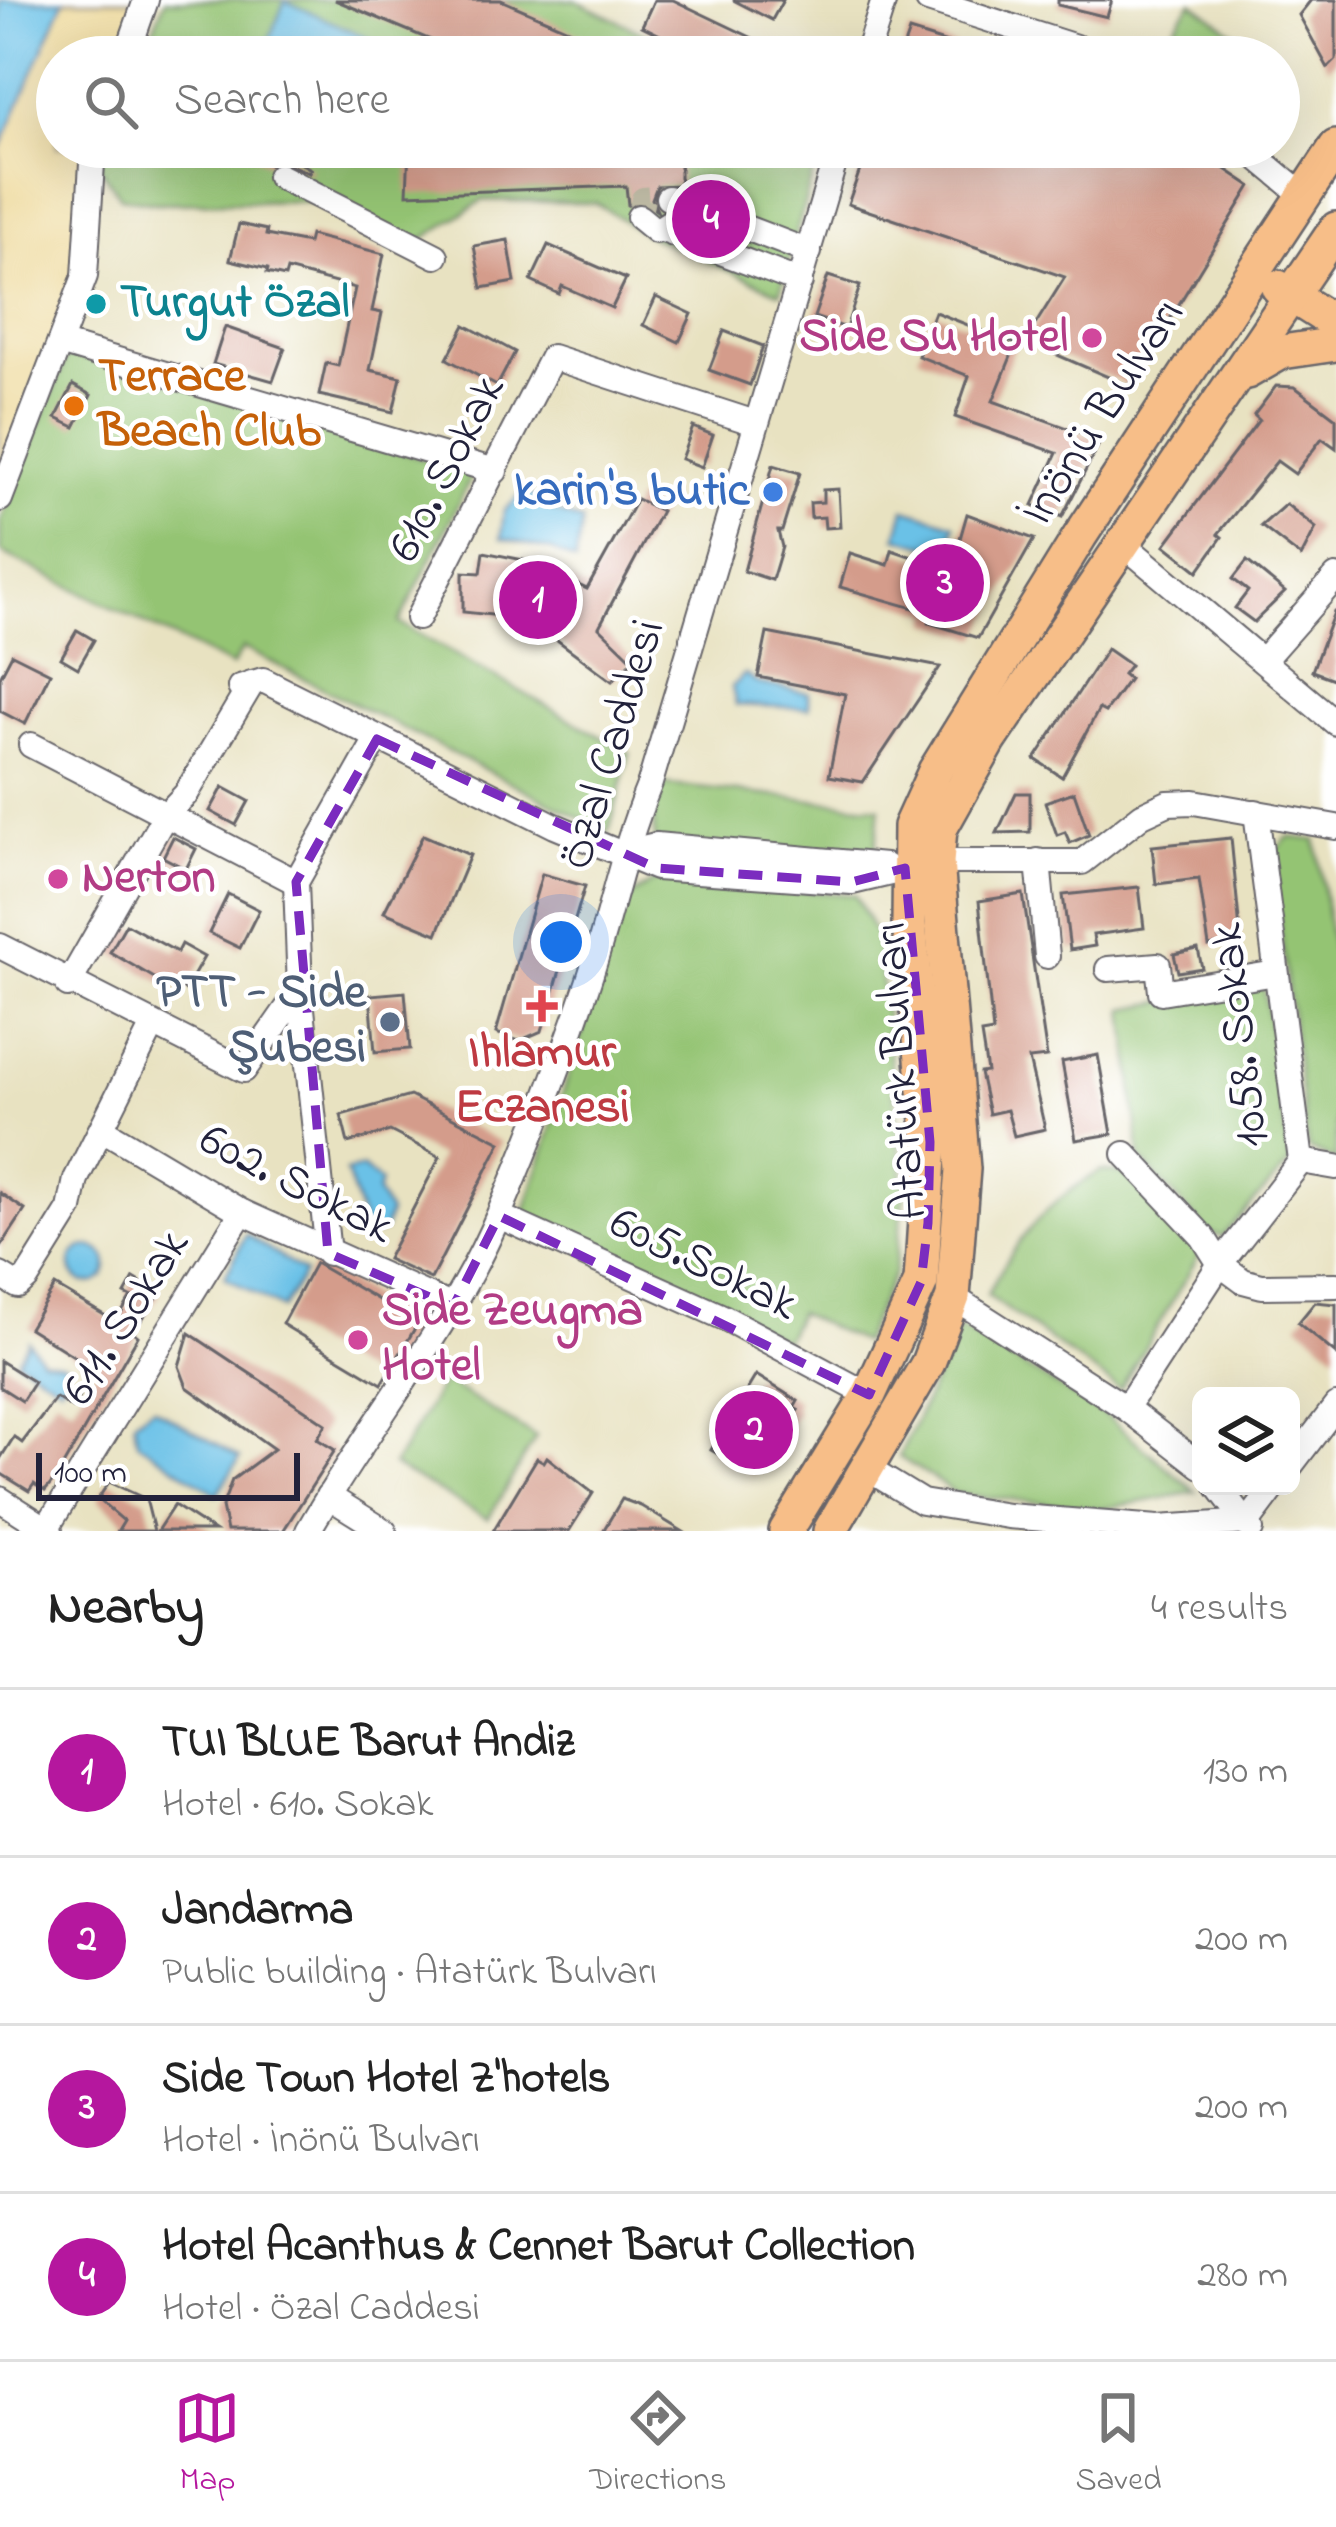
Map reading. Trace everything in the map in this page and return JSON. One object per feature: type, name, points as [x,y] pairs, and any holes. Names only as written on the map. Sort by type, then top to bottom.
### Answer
[{"type":"main road","name":"İnönü Bulvarı","points":[[921,865],[910,826],[935,771],[1080,536],[1336,147]]},
{"type":"main road","points":[[1304,196],[1316,256]]},
{"type":"main road","points":[[1316,256],[1263,268],[1276,239],[1304,214],[1336,324]]},
{"type":"main road","name":"İnönü Bulvarı","points":[[921,865],[959,788],[1316,256]]},
{"type":"main road","points":[[1235,380],[1282,352],[1336,344]]},
{"type":"main road","name":"Atatürk Bulvarı","points":[[830,1531],[928,1363],[953,1297],[963,1169],[921,865]]},
{"type":"main road","name":"Atatürk Bulvarı","points":[[786,1531],[868,1395],[920,1282],[931,1185],[921,865]]},
{"type":"street","points":[[133,36],[146,0]]},
{"type":"street","points":[[873,36],[884,0]]},
{"type":"street","points":[[928,0],[1041,36]]},
{"type":"street","points":[[0,499],[63,344],[85,276],[92,168]]},
{"type":"street","name":"Özal Caddesi","points":[[308,1531],[453,1307],[499,1216],[589,982],[621,854],[650,783],[833,168]]},
{"type":"street","points":[[1271,168],[1304,196]]},
{"type":"street","points":[[279,176],[436,256]]},
{"type":"street","points":[[663,230],[674,219],[667,197],[809,251]]},
{"type":"street","points":[[638,217],[649,230],[663,230],[800,282]]},
{"type":"street","points":[[63,344],[495,471]]},
{"type":"street","name":"610. Sokak","points":[[418,619],[552,357],[755,423]]},
{"type":"street","points":[[1121,542],[1336,723]]},
{"type":"street","points":[[1264,659],[1336,577]]},
{"type":"street","points":[[68,985],[164,817],[186,794],[246,685],[263,680],[376,739],[621,854],[656,845],[921,865],[1082,862],[1142,815],[1168,803],[1334,823]]},
{"type":"street","points":[[328,1253],[300,990],[296,882],[376,739]]},
{"type":"street","points":[[31,745],[296,882]]},
{"type":"street","name":"1058. Sokak","points":[[1126,1408],[1220,1264],[1301,1161],[1256,812]]},
{"type":"street","points":[[1038,861],[1047,956]]},
{"type":"street","points":[[0,946],[68,985],[244,1070],[300,990]]},
{"type":"street","points":[[1108,969],[1158,964],[1161,992],[1276,973]]},
{"type":"street","points":[[0,1275],[18,1286],[27,1279],[70,1209],[76,1179],[152,1027]]},
{"type":"street","name":"602. Sokak","points":[[104,1130],[242,1212],[453,1307]]},
{"type":"street","points":[[1125,1154],[1203,1237],[1220,1264],[1262,1286],[1336,1285]]},
{"type":"street","points":[[1301,1161],[1336,1167]]},
{"type":"street","name":"611. Sokak","points":[[48,1530],[242,1212]]},
{"type":"street","name":"605.Sokak","points":[[499,1216],[724,1318],[868,1395]]},
{"type":"street","points":[[953,1297],[1126,1408],[1192,1459]]},
{"type":"street","points":[[1300,1453],[1336,1406]]},
{"type":"street","points":[[868,1469],[922,1502],[1007,1523],[1158,1529],[1250,1526]]},
{"type":"street","points":[[1226,1495],[1250,1526]]},
{"type":"street","points":[[1250,1526],[1269,1495]]},
{"type":"street","points":[[328,1496],[384,1531]]},
{"type":"street","points":[[0,1499],[48,1530]]},
{"type":"highlighted area","points":[[377,739],[656,868],[852,882],[905,868],[930,1142],[928,1223],[921,1282],[869,1395],[499,1216],[453,1307],[328,1253],[296,882]]},
{"type":"green space","points":[[165,0],[575,0],[650,36],[150,36]]},
{"type":"green space","points":[[1192,2],[1239,36],[1172,36]]},
{"type":"green space","points":[[100,168],[814,168],[780,293],[645,234],[596,203],[483,200],[408,249],[319,201],[155,203],[120,197]]},
{"type":"green space","points":[[69,352],[473,474],[399,623],[630,753],[609,832],[243,648],[232,666],[0,552],[0,522]]},
{"type":"green space","points":[[650,783],[880,807],[874,865],[656,845]]},
{"type":"green space","points":[[1288,837],[1316,840],[1336,976],[1336,1161],[1308,1149],[1271,855]]},
{"type":"green space","points":[[656,880],[855,895],[877,937],[905,1192],[894,1273],[862,1342],[798,1313],[785,1340],[523,1217],[624,901]]},
{"type":"green space","points":[[1263,983],[1290,1163],[1222,1237],[1208,1233],[1140,1158],[1125,1009]]},
{"type":"green space","points":[[1101,1171],[1125,1174],[1200,1254],[1120,1390],[987,1295],[1034,1224],[1064,1195]]},
{"type":"green space","points":[[959,1328],[1105,1415],[1192,1493],[1102,1509],[957,1494],[899,1457]]},
{"type":"green space","points":[[443,1381],[536,1437],[488,1519],[393,1466]]},
{"type":"sand","points":[[64,0],[146,0],[133,36],[49,36]]},
{"type":"sand","points":[[36,65],[36,168],[92,168],[85,276],[0,499],[0,149]]},
{"type":"water","points":[[0,0],[64,0],[49,36],[36,36],[36,65],[0,149]]},
{"type":"water","points":[[285,1],[363,36],[271,36]]},
{"type":"water","points":[[525,491],[554,511],[582,522],[575,562],[551,550],[501,538],[504,511]]},
{"type":"water","points":[[905,509],[955,524],[947,551],[897,537]]},
{"type":"water","points":[[745,674],[757,683],[809,693],[809,708],[736,705],[732,687]]},
{"type":"water","points":[[362,1168],[380,1182],[377,1193],[389,1213],[384,1230],[368,1237],[346,1172]]},
{"type":"water","points":[[246,1234],[304,1273],[282,1309],[225,1277]]},
{"type":"water","points":[[89,1247],[102,1252],[107,1265],[102,1278],[89,1283],[76,1278],[71,1265],[76,1252]]},
{"type":"water","points":[[28,1341],[42,1359],[64,1363],[67,1373],[60,1386],[17,1360]]},
{"type":"water","points":[[153,1407],[240,1458],[217,1494],[137,1442],[134,1421]]},
{"type":"building","points":[[335,0],[501,0],[584,36],[421,36]]},
{"type":"building","points":[[654,0],[673,0],[748,36],[662,36],[642,26]]},
{"type":"building","points":[[733,0],[783,0],[772,20]]},
{"type":"building","points":[[1058,0],[1112,0],[1107,17],[1058,5]]},
{"type":"building","points":[[1311,0],[1336,0],[1336,60],[1328,68],[1299,15]]},
{"type":"building","points":[[408,168],[680,168],[680,185],[657,186],[652,199],[657,211],[643,201],[628,205],[626,186],[407,194]]},
{"type":"building","points":[[861,168],[1224,168],[1251,186],[1129,386],[1025,341],[1065,277],[848,204]]},
{"type":"building","points":[[239,224],[267,230],[266,235],[308,243],[310,235],[384,254],[372,311],[382,313],[370,370],[401,377],[393,412],[319,395],[326,363],[338,366],[355,288],[287,270],[285,277],[267,273],[268,269],[230,260]]},
{"type":"building","points":[[508,240],[515,282],[482,288],[474,246]]},
{"type":"building","points":[[548,245],[626,279],[612,308],[562,286],[559,294],[531,281]]},
{"type":"building","points":[[828,276],[860,286],[846,328],[814,317]]},
{"type":"building","points":[[656,297],[692,314],[679,342],[643,325]]},
{"type":"building","points":[[935,312],[1016,344],[993,401],[1101,440],[1062,517],[1033,505],[1057,453],[955,417],[969,376],[918,356]]},
{"type":"building","points":[[465,325],[515,352],[497,386],[447,359]]},
{"type":"building","points":[[225,327],[285,348],[273,381],[213,364]]},
{"type":"building","points":[[724,331],[763,346],[750,385],[709,370]]},
{"type":"building","name":"Terrace Beach Club","points":[[73,385],[91,395],[75,427],[56,418]]},
{"type":"building","points":[[1276,386],[1295,387],[1336,418],[1336,448],[1322,438],[1295,474],[1277,461],[1218,534],[1222,537],[1198,571],[1165,545],[1259,420],[1254,415]]},
{"type":"building","points":[[693,427],[713,435],[702,467],[681,459]]},
{"type":"building","points":[[773,465],[800,473],[782,531],[778,531],[782,547],[772,580],[744,571]]},
{"type":"building","points":[[838,489],[840,527],[825,528],[824,517],[811,518],[810,503],[823,502],[823,490]]},
{"type":"building","points":[[637,499],[661,511],[599,627],[633,660],[612,681],[545,631],[501,616],[463,612],[463,572],[481,573],[484,552],[528,561],[587,589]]},
{"type":"building","points":[[1286,504],[1316,528],[1301,557],[1261,526]]},
{"type":"building","points":[[967,514],[1034,539],[978,638],[929,623],[931,613],[840,587],[850,553],[888,565],[892,550],[951,570]]},
{"type":"building","points":[[1247,561],[1285,592],[1254,622],[1235,608],[1248,591],[1233,579]]},
{"type":"building","points":[[1336,612],[1336,680],[1312,671]]},
{"type":"building","points":[[77,630],[94,640],[78,668],[61,658]]},
{"type":"building","points":[[767,633],[940,667],[863,782],[829,776],[845,694],[758,677]]},
{"type":"building","points":[[1107,649],[1130,665],[1123,674],[1129,679],[1105,712],[1099,709],[1062,777],[1035,759]]},
{"type":"building","points":[[12,654],[50,673],[25,724],[0,711],[0,677]]},
{"type":"building","points":[[223,787],[249,801],[236,825],[210,811]]},
{"type":"building","points":[[1074,792],[1089,835],[1070,843],[1065,832],[1057,835],[1045,802]]},
{"type":"building","points":[[1016,793],[1030,793],[1030,832],[997,833]]},
{"type":"building","points":[[423,835],[470,855],[437,934],[384,912]]},
{"type":"building","points":[[173,837],[196,849],[186,869],[163,857]]},
{"type":"building","points":[[1231,838],[1241,941],[1209,946],[1199,879],[1156,884],[1152,846]]},
{"type":"building","points":[[542,874],[585,886],[542,1031],[519,1041],[496,1033]]},
{"type":"building","points":[[1139,887],[1144,928],[1093,935],[1095,946],[1070,950],[1063,895]]},
{"type":"building","points":[[228,894],[259,910],[240,948],[209,933]]},
{"type":"building","points":[[1023,894],[1047,1057],[1029,1059],[1045,1129],[1014,1136],[1007,1110],[989,1114],[980,1073],[987,1072],[981,1034],[993,1032],[979,901]]},
{"type":"building","points":[[126,924],[177,952],[181,944],[204,957],[185,990],[170,982],[168,986],[110,952]]},
{"type":"building","points":[[1198,949],[1202,968],[1178,972],[1174,954]]},
{"type":"building","name":"PTT - Side Şubesi","points":[[405,992],[410,1049],[375,1052],[370,995]]},
{"type":"building","points":[[1098,1055],[1112,1134],[1076,1140],[1062,1062]]},
{"type":"building","points":[[410,1096],[501,1142],[431,1279],[387,1259],[440,1157],[390,1131],[348,1143],[341,1115]]},
{"type":"building","points":[[0,1193],[25,1210],[0,1248]]},
{"type":"building","name":"Side Zeugma Hotel","points":[[315,1263],[418,1323],[382,1384],[282,1324]]},
{"type":"building","points":[[134,1278],[160,1294],[133,1332],[138,1336],[56,1478],[45,1491],[34,1484],[29,1491],[0,1473],[0,1459],[14,1437],[22,1443],[56,1398],[72,1408],[96,1370],[29,1328],[55,1286],[116,1322],[131,1297],[125,1294]]},
{"type":"building","points":[[1315,1302],[1336,1304],[1336,1354],[1298,1323]]},
{"type":"building","points":[[189,1333],[326,1424],[317,1439],[335,1450],[283,1531],[227,1531],[222,1507],[232,1480],[274,1449],[187,1387],[179,1366]]},
{"type":"building","points":[[0,1361],[34,1382],[22,1401],[0,1387]]},
{"type":"building","points":[[756,1375],[798,1401],[794,1408],[798,1410],[761,1471],[757,1468],[753,1475],[711,1450]]},
{"type":"building","points":[[547,1457],[593,1493],[569,1531],[493,1531],[537,1458],[544,1462]]},
{"type":"building","points":[[109,1482],[146,1499],[154,1531],[118,1531],[124,1521],[98,1499]]},
{"type":"building","points":[[622,1499],[641,1506],[682,1531],[603,1531]]},
{"type":"building","points":[[174,1505],[214,1531],[157,1531]]},
{"type":"tunnel","points":[[639,217],[643,199],[666,197]]},
{"type":"place","name":"Hotel Acanthus & Cennet Barut Collection","points":[[711,219]]},
{"type":"place","name":"Turgut Özal","points":[[96,304]]},
{"type":"place","name":"Side Su Hotel","points":[[1092,338]]},
{"type":"place","name":"Terrace Beach Club","points":[[74,406]]},
{"type":"place","name":"karin's butic","points":[[773,492]]},
{"type":"place","name":"Side Town Hotel Z'hotels","points":[[945,583]]},
{"type":"place","name":"TUI BLUE Barut Andiz","points":[[538,600]]},
{"type":"place","name":"Nerton","points":[[58,879]]},
{"type":"place","name":"Ihlamur Eczanesi","points":[[542,1006]]},
{"type":"place","name":"PTT - Side Şubesi","points":[[390,1022]]},
{"type":"place","name":"Side Zeugma Hotel","points":[[358,1340]]},
{"type":"place","name":"Jandarma","points":[[754,1430]]}]
